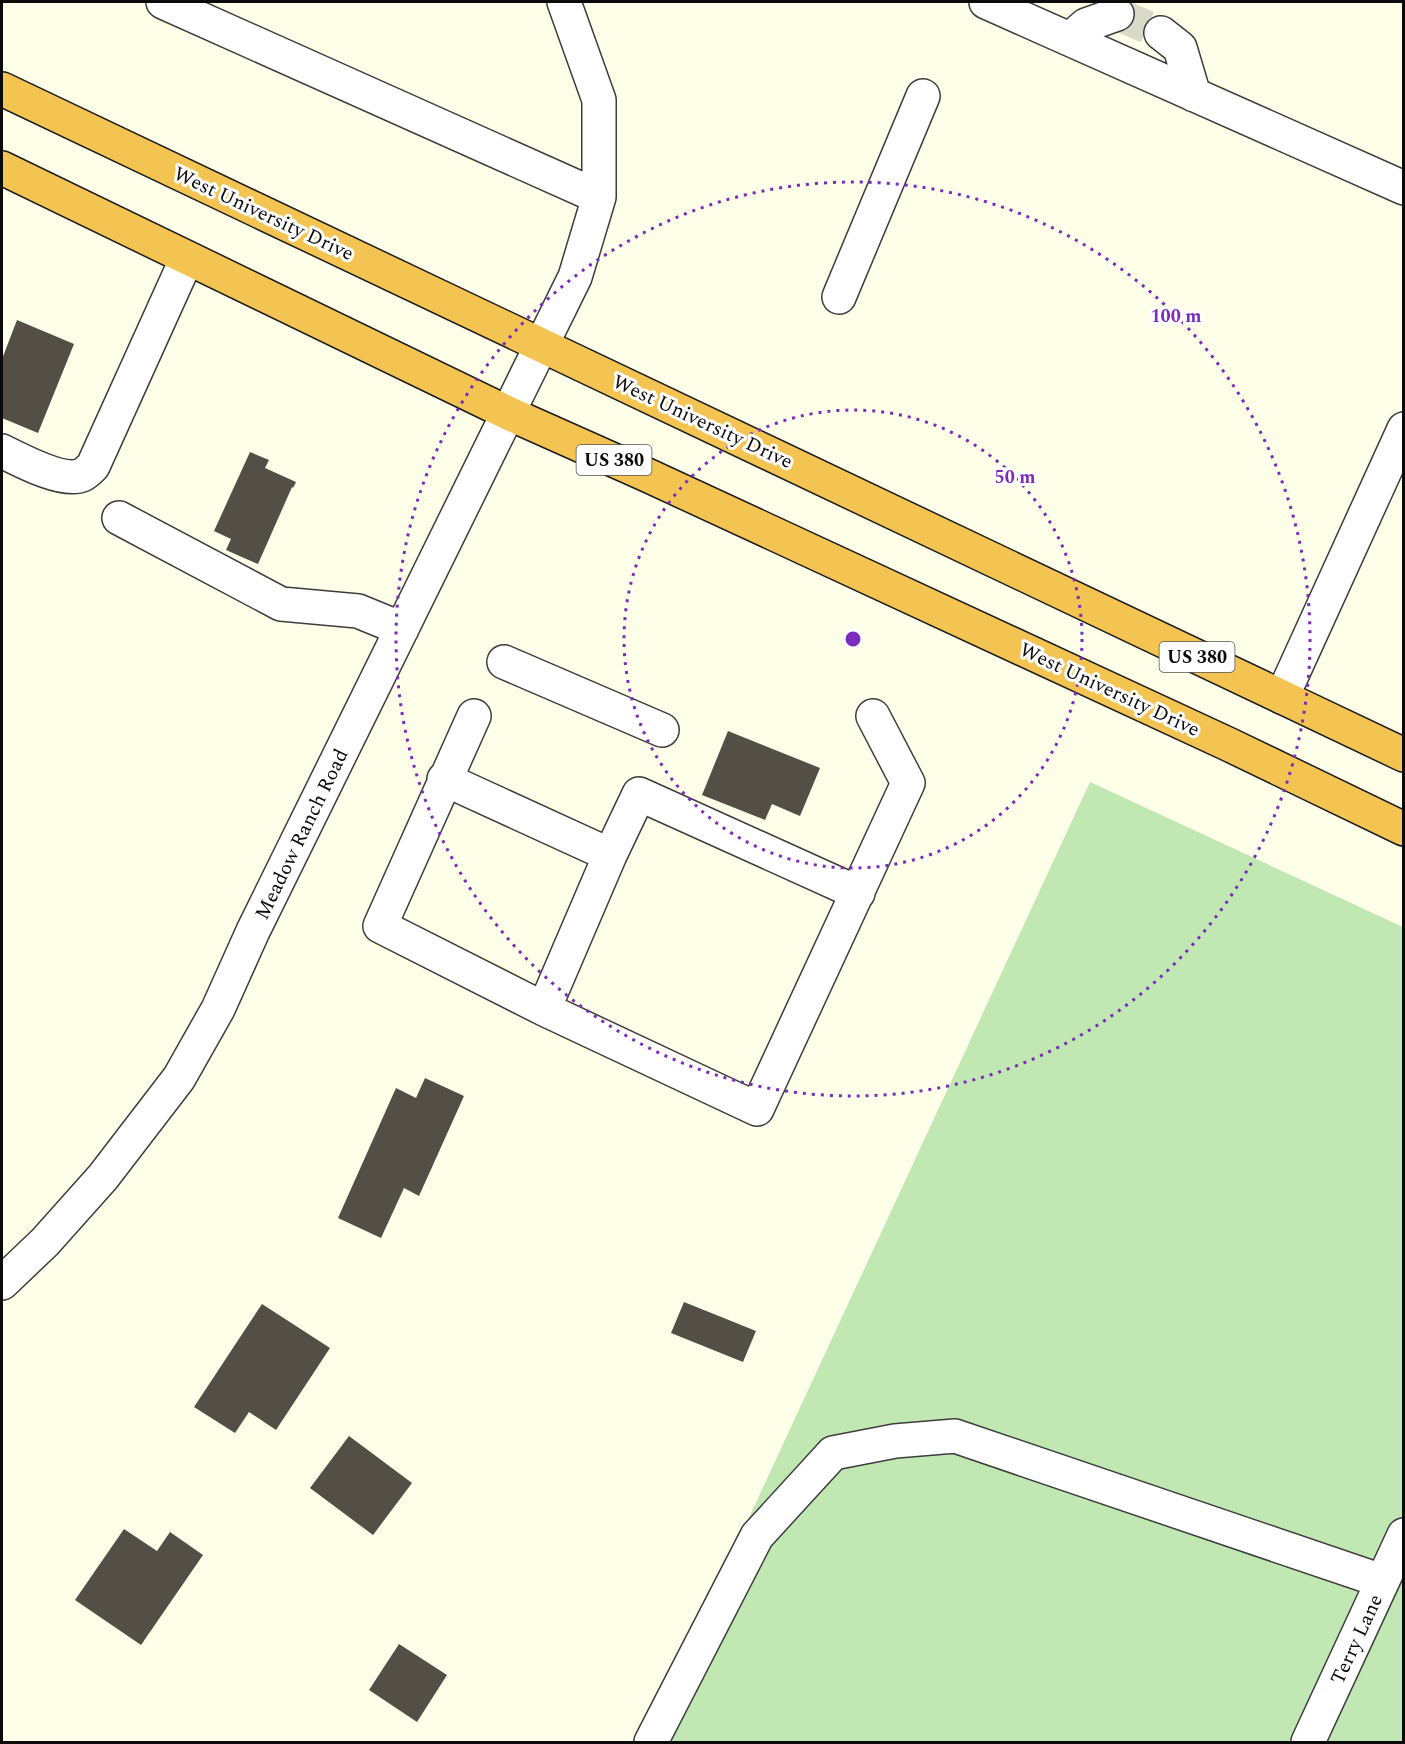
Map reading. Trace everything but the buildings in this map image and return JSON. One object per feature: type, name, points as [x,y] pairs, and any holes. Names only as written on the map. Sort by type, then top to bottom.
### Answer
[{"type":"highway","name":"West University Drive","points":[[2,89],[1404,755]]},
{"type":"highway","name":"West University Drive","points":[[2,168],[508,413],[1230,745],[1404,829]]},
{"type":"street","points":[[163,2],[599,197]]},
{"type":"street","name":"Meadow Ranch Road","points":[[2,1283],[45,1242],[103,1177],[179,1078],[218,1009],[253,931],[574,277],[599,197],[599,100],[564,2]]},
{"type":"street","points":[[986,2],[1404,188]]},
{"type":"street","points":[[1070,39],[1086,25],[1117,14]]},
{"type":"street","points":[[1161,33],[1180,48],[1194,95]]},
{"type":"street","points":[[839,297],[923,96]]},
{"type":"street","points":[[2,451],[30,465],[70,477],[83,474],[93,466],[187,258]]},
{"type":"street","points":[[1282,697],[1404,429]]},
{"type":"street","points":[[119,518],[281,604],[358,611],[402,629]]},
{"type":"street","points":[[504,662],[662,730]]},
{"type":"street","points":[[474,716],[380,926],[544,1009],[757,1109],[908,783],[873,716]]},
{"type":"street","points":[[444,780],[610,855]]},
{"type":"street","points":[[544,1009],[610,855],[639,794],[858,893]]},
{"type":"street","points":[[651,1743],[758,1536],[833,1453],[895,1441],[955,1436],[1382,1581]]},
{"type":"street","name":"Terry Lane","points":[[1308,1743],[1404,1534]]},
{"type":"green space","points":[[1090,782],[1403,927],[1403,1742],[645,1742]]},
{"type":"tunnel","points":[[1117,14],[1161,33]]}]
